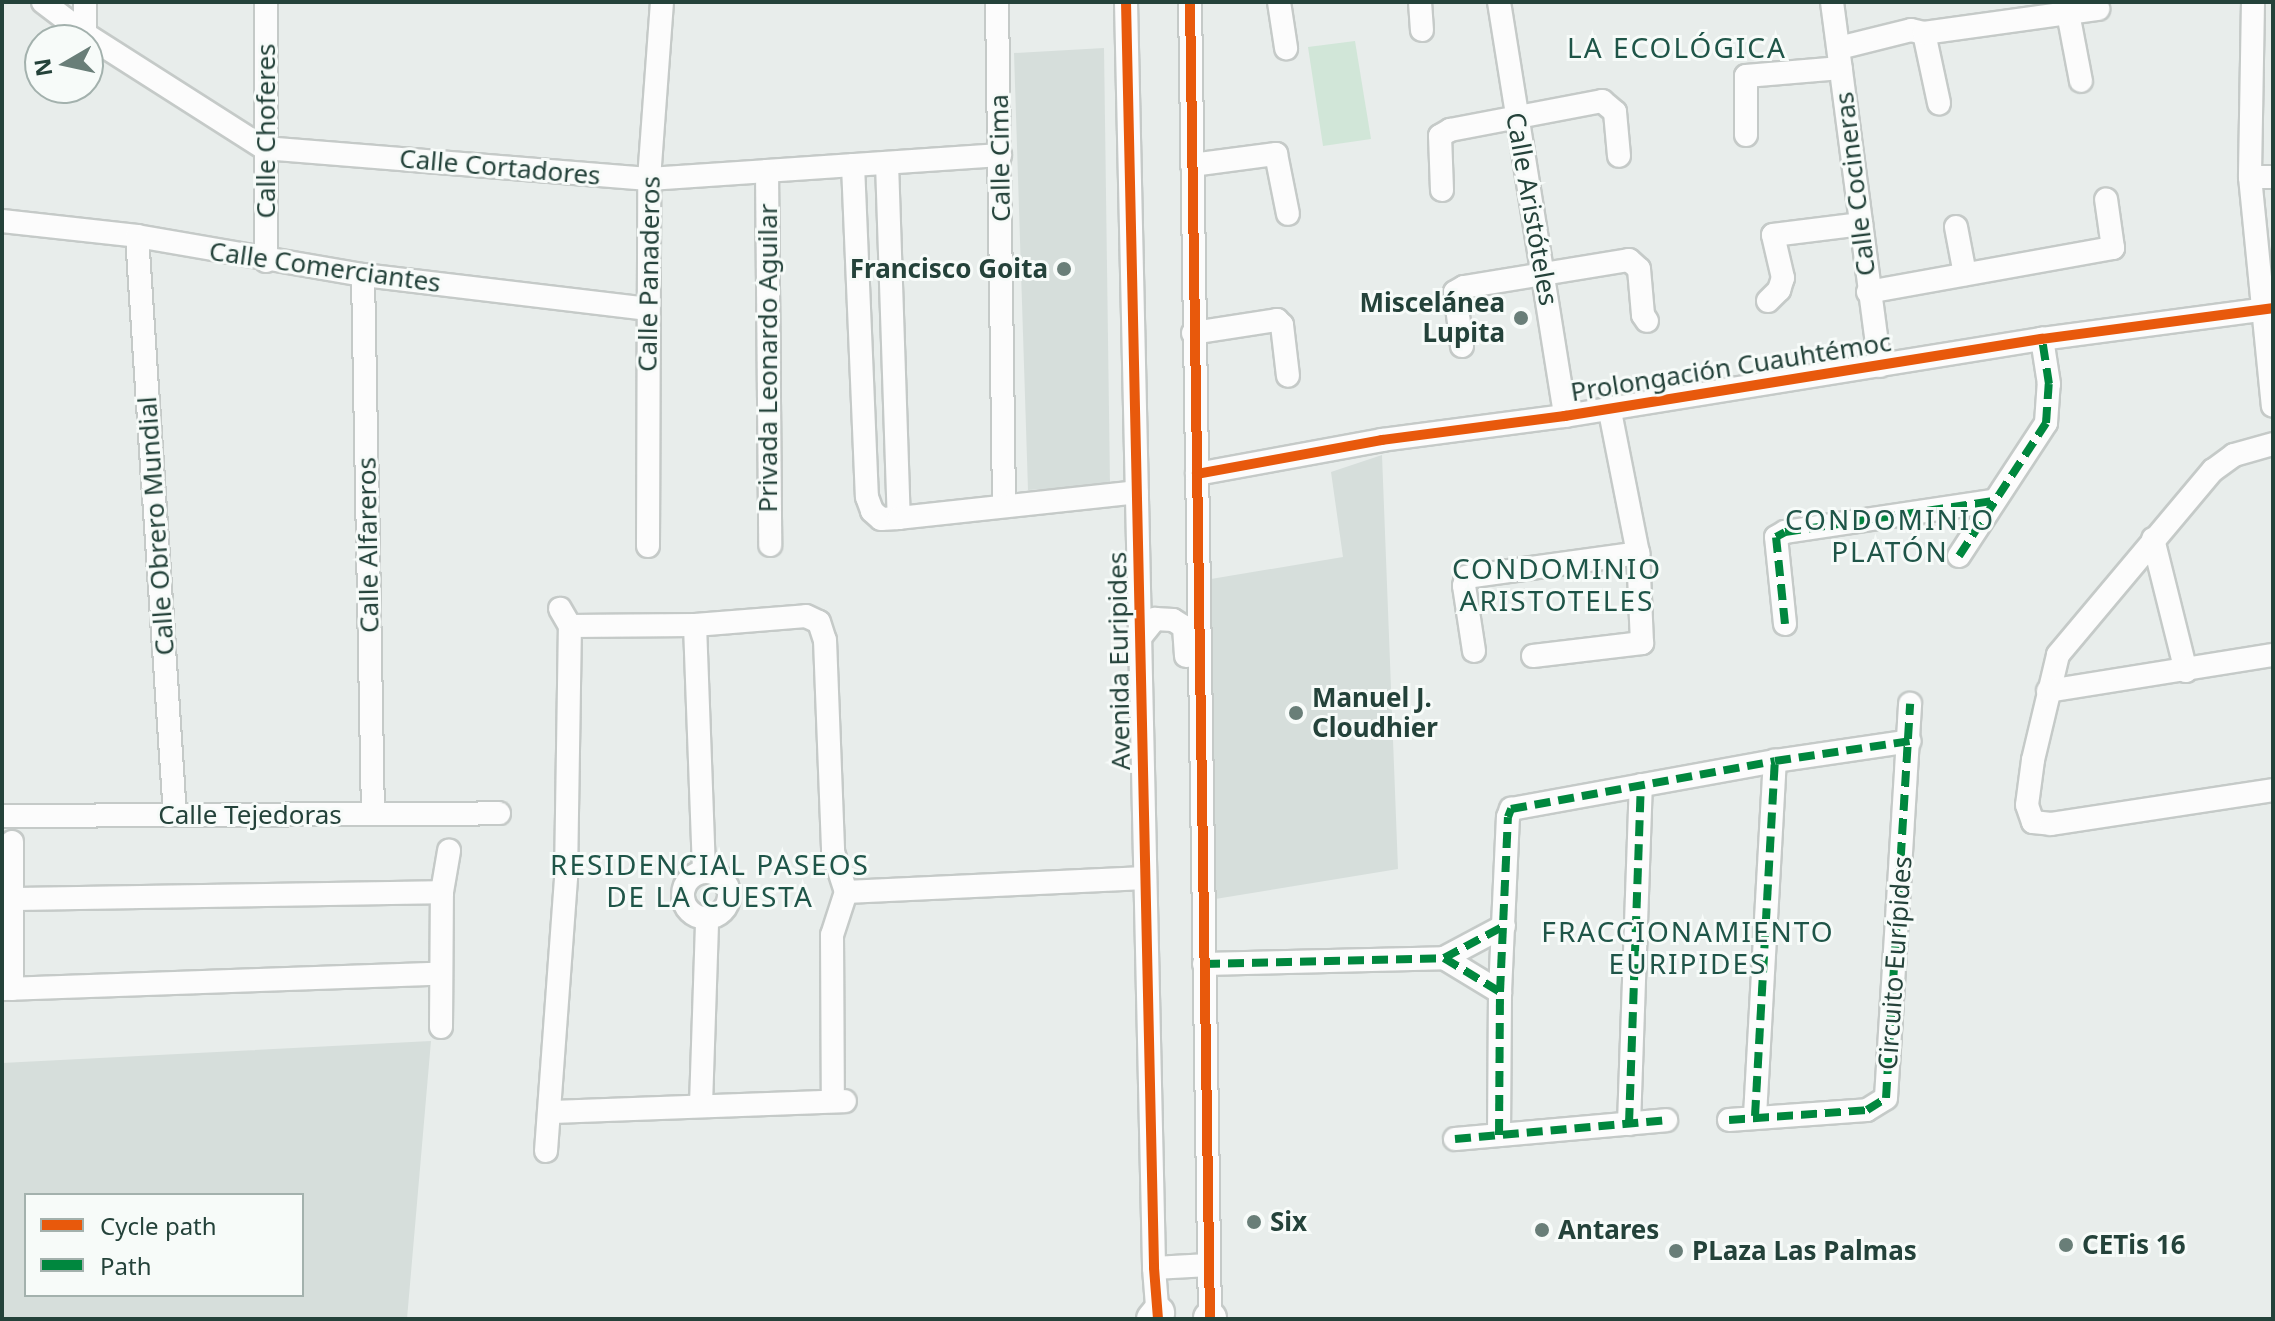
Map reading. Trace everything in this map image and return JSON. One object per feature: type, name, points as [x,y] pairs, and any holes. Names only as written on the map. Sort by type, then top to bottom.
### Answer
[{"type":"street","name":"Calle Cortadores","points":[[43,2],[72,24]]},
{"type":"street","points":[[85,2],[85,24]]},
{"type":"street","name":"Calle Choferes","points":[[266,2],[266,261]]},
{"type":"street","name":"Calle Panaderos","points":[[648,546],[649,179],[662,2]]},
{"type":"street","name":"Calle Cima","points":[[997,2],[1004,506]]},
{"type":"street","name":"Avenida Euripides","points":[[1126,2],[1156,1317]]},
{"type":"street","name":"Avenida Euripides","points":[[1190,2],[1210,1319]]},
{"type":"street","points":[[1279,2],[1286,48]]},
{"type":"street","points":[[1420,2],[1422,30]]},
{"type":"street","name":"Calle Aristóteles","points":[[1499,2],[1516,119],[1545,275],[1565,416]]},
{"type":"street","name":"Calle Cocineras","points":[[1832,2],[1880,366]]},
{"type":"street","points":[[2260,5],[2250,177],[2267,309],[2273,406]]},
{"type":"street","points":[[1746,135],[1746,76],[1840,58],[1911,30],[1924,33],[2098,9]]},
{"type":"street","points":[[2068,13],[2081,81]]},
{"type":"street","points":[[1924,33],[1939,103]]},
{"type":"street","name":"Calle Cortadores","points":[[104,46],[264,148],[649,179],[1000,155]]},
{"type":"street","points":[[1442,190],[1440,136],[1443,131],[1602,101],[1615,112],[1619,156]]},
{"type":"street","points":[[1192,165],[1276,154],[1288,214]]},
{"type":"street","points":[[887,163],[899,518]]},
{"type":"street","points":[[853,165],[867,497],[872,511],[881,519],[899,518],[1137,492]]},
{"type":"street","name":"Privada Leonardo Aguilar","points":[[767,171],[770,545]]},
{"type":"street","points":[[2250,177],[2273,177]]},
{"type":"street","points":[[1868,292],[2113,248],[2106,199]]},
{"type":"street","name":"Calle Comerciantes","points":[[2,221],[137,236],[266,261],[363,275],[648,309]]},
{"type":"street","points":[[1768,301],[1779,290],[1783,278],[1773,235],[1861,224]]},
{"type":"street","points":[[1956,227],[1965,274]]},
{"type":"street","name":"Calle Obrero Mundial","points":[[137,236],[175,815]]},
{"type":"street","points":[[1462,346],[1455,292],[1464,287],[1629,260],[1639,269],[1643,315],[1647,321]]},
{"type":"street","name":"Calle Alfareros","points":[[363,275],[373,814]]},
{"type":"street","name":"Prolongación Cuauhtémoc","points":[[1197,474],[1382,440],[1565,416],[2042,339],[2267,309]]},
{"type":"street","points":[[1193,333],[1277,320],[1282,325],[1288,376]]},
{"type":"street","points":[[1959,556],[1992,501],[2046,423],[2049,384],[2042,339]]},
{"type":"street","points":[[1533,656],[1642,643],[1638,553],[1609,407]]},
{"type":"street","points":[[2273,444],[2234,455],[2213,470],[2058,655],[2033,760],[2027,805],[2033,822],[2051,824],[2273,790]]},
{"type":"street","points":[[1785,624],[1773,545],[1776,537],[1785,532],[1992,501]]},
{"type":"street","points":[[2153,539],[2186,671]]},
{"type":"street","points":[[1474,651],[1464,586],[1466,577],[1638,553]]},
{"type":"street","points":[[546,1151],[566,877],[565,618],[695,625],[806,616],[819,622],[825,640],[833,852],[846,892],[832,935],[840,1100],[550,1112]]},
{"type":"street","name":"Avenida Euripides","points":[[1142,635],[1155,619],[1173,620],[1184,627],[1203,844]]},
{"type":"street","points":[[695,625],[704,871]]},
{"type":"street","points":[[2048,691],[2273,655]]},
{"type":"street","name":"Circuito Eurípides","points":[[1729,1120],[1867,1110],[1886,1098],[1910,704]]},
{"type":"street","points":[[1499,1135],[1500,992],[1511,809],[1775,761],[1910,741]]},
{"type":"street","points":[[1755,1116],[1775,761]]},
{"type":"street","points":[[1629,1124],[1641,785]]},
{"type":"street","name":"Calle Tejedoras","points":[[2,816],[499,813]]},
{"type":"street","points":[[12,842],[7,989],[439,974]]},
{"type":"street","points":[[441,1027],[442,892],[449,851]]},
{"type":"street","points":[[704,871],[722,877],[730,894],[724,912],[707,920],[689,913],[681,896],[687,879],[704,871]]},
{"type":"street","points":[[846,892],[1145,878]]},
{"type":"street","points":[[12,899],[442,892]]},
{"type":"street","points":[[701,1105],[707,920]]},
{"type":"street","points":[[1204,964],[1444,958],[1504,926]]},
{"type":"street","points":[[1444,958],[1500,992]]},
{"type":"street","points":[[1455,1139],[1666,1120]]},
{"type":"street","points":[[1154,1268],[1209,1265]]},
{"type":"shaded area","name":"Francisco Goita","points":[[1104,48],[1110,485],[1028,490],[1014,53]]},
{"type":"shaded area","name":"Manuel J. Cloudhier","points":[[1382,455],[1398,869],[1203,901],[1199,581],[1343,557],[1331,472]]},
{"type":"shaded area","points":[[431,1041],[407,1319],[2,1319],[2,1063]]},
{"type":"green space","points":[[1355,41],[1371,139],[1323,146],[1308,47]]},
{"type":"marked path","points":[[1959,556],[2046,423],[2049,384],[2042,339]]},
{"type":"marked path","points":[[1785,624],[1776,537],[1785,532],[1992,501]]},
{"type":"marked path","points":[[1729,1120],[1867,1110],[1886,1098],[1910,704]]},
{"type":"marked path","points":[[1499,1135],[1500,992],[1508,817],[1511,809],[1775,761],[1910,741]]},
{"type":"marked path","points":[[1755,1116],[1775,761]]},
{"type":"marked path","points":[[1629,1124],[1641,785]]},
{"type":"marked path","points":[[1204,964],[1444,958],[1504,926]]},
{"type":"marked path","points":[[1444,958],[1500,992]]},
{"type":"marked path","points":[[1455,1139],[1666,1120]]},
{"type":"cycle path","points":[[1126,2],[1154,1268],[1158,1319]]},
{"type":"cycle path","points":[[1190,2],[1210,1319]]},
{"type":"cycle path","points":[[1197,474],[1382,440],[1565,416],[2042,339],[2273,308]]},
{"type":"place","name":"Francisco Goita","points":[[1064,269]]},
{"type":"place","name":"Miscelánea Lupita","points":[[1521,318]]},
{"type":"place","name":"Manuel J. Cloudhier","points":[[1296,713]]},
{"type":"place","name":"Six","points":[[1254,1222]]},
{"type":"place","name":"Antares","points":[[1542,1230]]},
{"type":"place","name":"CETis 16","points":[[2066,1245]]},
{"type":"place","name":"PLaza Las Palmas","points":[[1676,1251]]},
{"type":"district","name":"LA ECOLÓGICA","points":[[1677,47]]},
{"type":"district","name":"CONDOMINIO PLATÓN","points":[[1890,535]]},
{"type":"district","name":"CONDOMINIO ARISTOTELES","points":[[1557,584]]},
{"type":"district","name":"RESIDENCIAL PASEOS DE LA CUESTA","points":[[710,880]]},
{"type":"district","name":"FRACCIONAMIENTO EURIPIDES","points":[[1688,947]]}]
